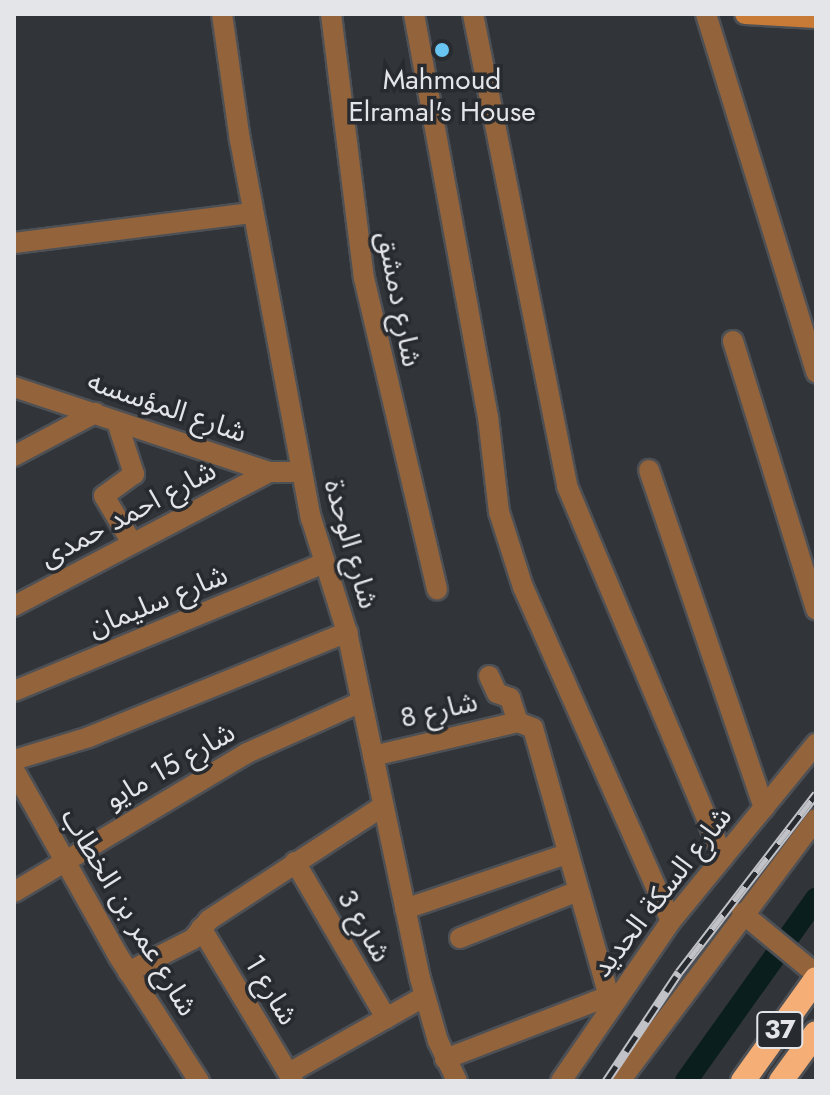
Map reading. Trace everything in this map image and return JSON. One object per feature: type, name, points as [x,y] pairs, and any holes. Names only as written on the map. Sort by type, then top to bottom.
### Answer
[{"type":"highway","name":"37","points":[[743,1081],[816,977]]},
{"type":"highway","name":"37","points":[[781,1081],[812,1046]]},
{"type":"street","name":"شارع الوحدة","points":[[222,14],[253,213],[286,363],[302,472],[324,563],[347,632],[425,996],[445,1059],[457,1081]]},
{"type":"street","name":"شارع دمشق","points":[[331,14],[364,278],[437,590]]},
{"type":"street","points":[[414,14],[488,417],[499,512],[523,587],[671,921]]},
{"type":"street","points":[[473,14],[567,486],[723,858]]},
{"type":"street","points":[[706,14],[816,372]]},
{"type":"street","points":[[745,14],[816,18]]},
{"type":"street","points":[[14,243],[253,213]]},
{"type":"street","points":[[733,341],[816,609]]},
{"type":"street","name":"شارع المؤسسه","points":[[14,387],[269,472],[302,472]]},
{"type":"street","points":[[14,456],[95,413]]},
{"type":"street","points":[[117,422],[134,474],[104,496],[132,543]]},
{"type":"street","points":[[649,470],[764,808]]},
{"type":"street","name":"شارع احمد حمدى","points":[[14,606],[269,472]]},
{"type":"street","name":"شارع سليمان","points":[[14,691],[324,563]]},
{"type":"street","points":[[14,760],[89,737],[347,632]]},
{"type":"street","points":[[445,1059],[610,999],[536,736],[527,723],[518,722],[512,701],[497,693],[489,676]]},
{"type":"street","name":"شارع 15 مايو","points":[[14,892],[256,748],[361,702]]},
{"type":"street","name":"شارع 8","points":[[373,756],[518,722]]},
{"type":"street","name":"شارع السكة الحديد","points":[[561,1081],[610,999],[816,744]]},
{"type":"street","name":"شارع عمر بن الخطاب","points":[[14,770],[128,972],[199,1081]]},
{"type":"street","points":[[128,972],[193,939],[201,928],[295,862],[383,806]]},
{"type":"street","points":[[620,1081],[742,913],[816,819]]},
{"type":"street","points":[[405,909],[567,854]]},
{"type":"street","name":"شارع 3","points":[[295,862],[386,1018]]},
{"type":"street","points":[[460,938],[578,891]]},
{"type":"street","points":[[742,913],[816,977]]},
{"type":"street","name":"شارع 1","points":[[201,928],[291,1077]]},
{"type":"street","points":[[291,1077],[425,996]]},
{"type":"waterway","points":[[686,1081],[816,899]]},
{"type":"railway","points":[[606,1081],[679,972],[816,794]]},
{"type":"place","name":"Mahmoud Elramal's House","points":[[442,50]]}]
